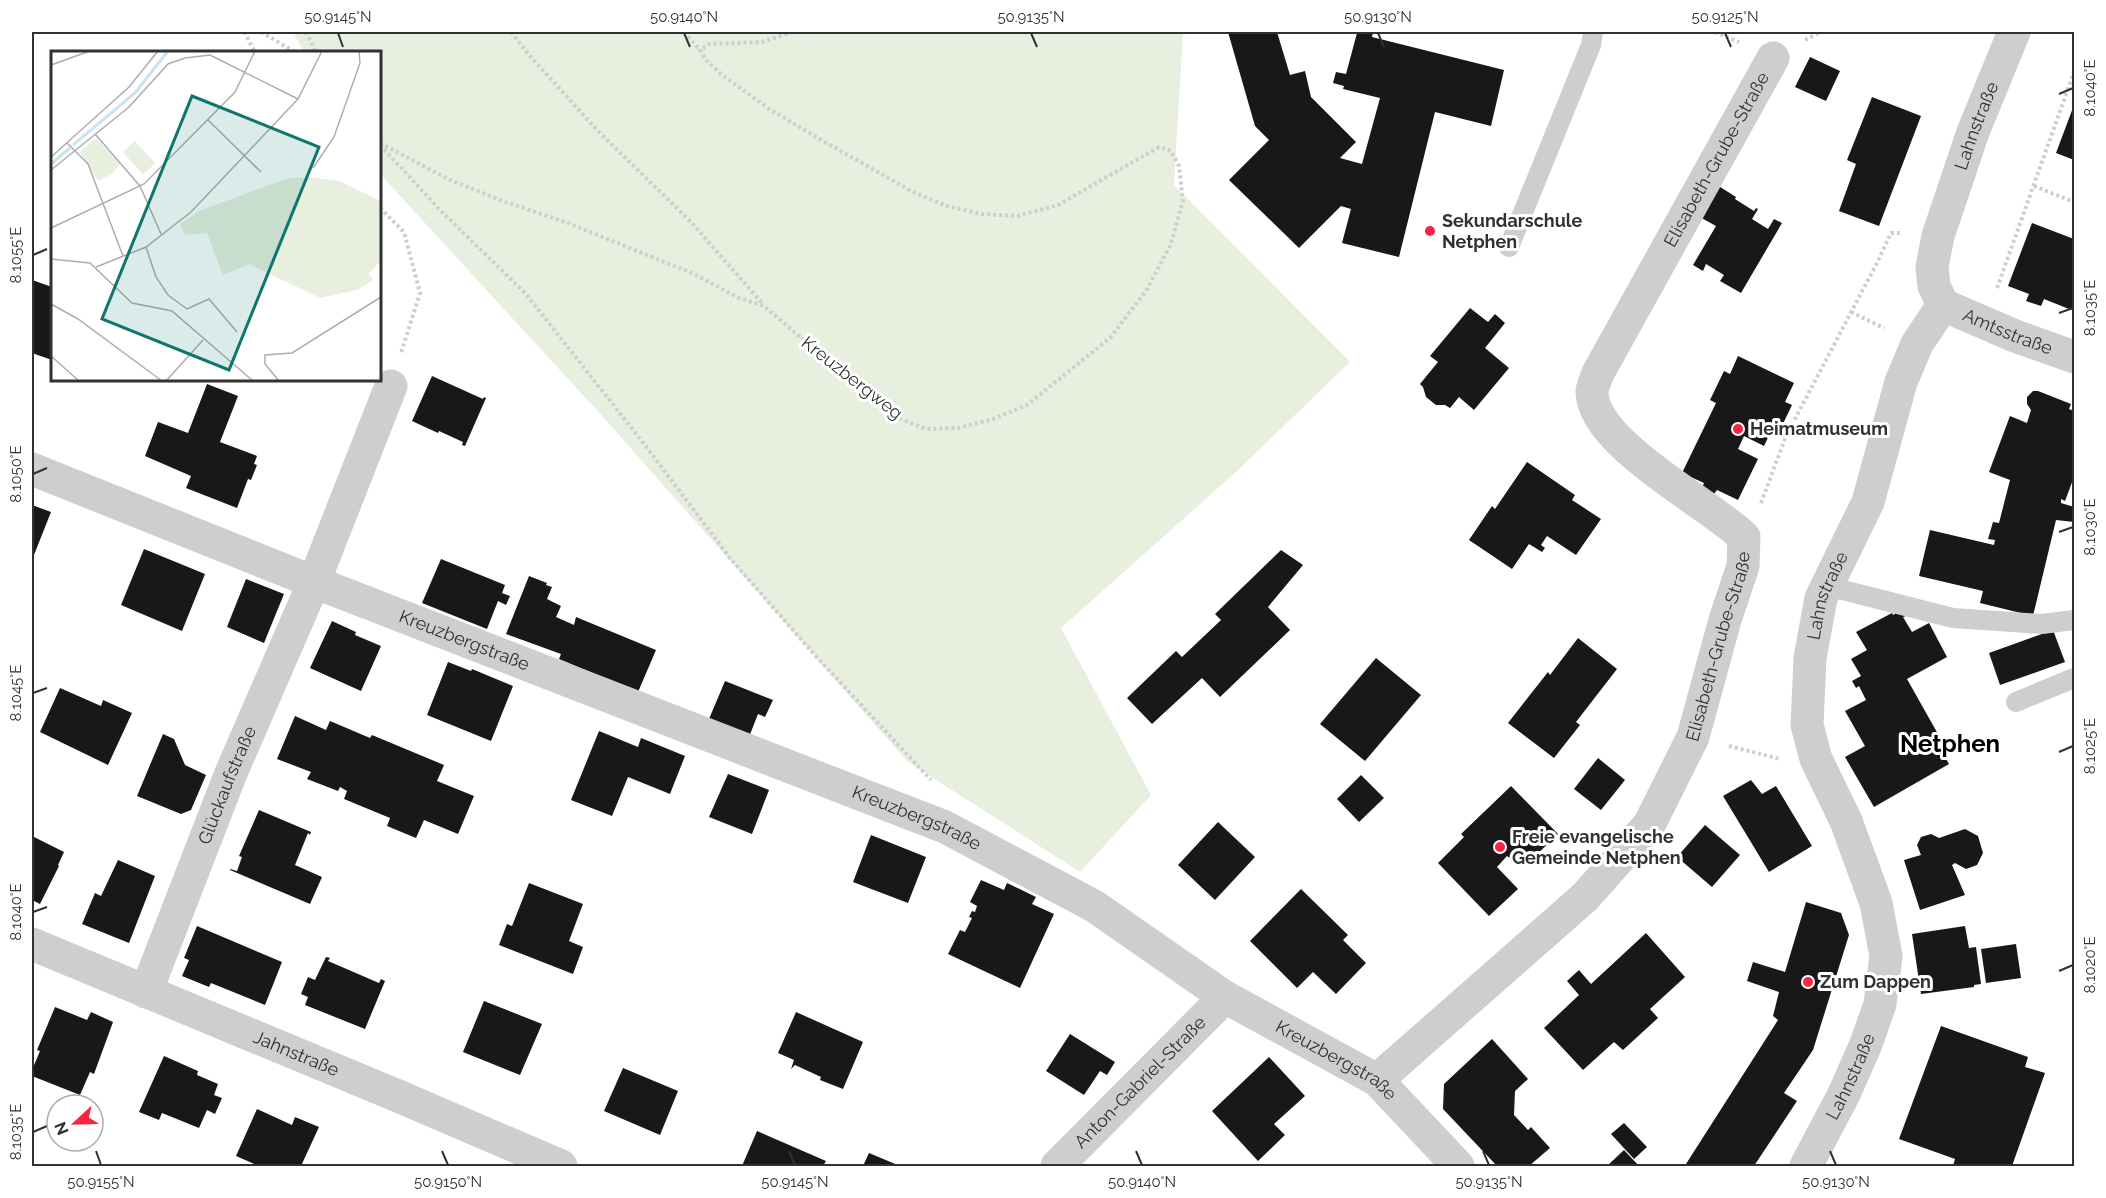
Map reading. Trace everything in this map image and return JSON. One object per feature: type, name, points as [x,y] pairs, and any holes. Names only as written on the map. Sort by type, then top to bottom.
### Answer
[{"type":"street","name":"Lahnstraße","points":[[1806,1167],[1844,1094],[1866,1044],[1880,1004],[1886,956],[1876,903],[1846,821],[1816,759],[1807,725],[1810,658],[1821,598],[1868,502],[1901,382],[1917,344],[1943,305],[1934,286],[1932,267],[1938,236],[1973,132],[2014,32]]},
{"type":"street","name":"Elisabeth-Grube-Straße","points":[[1377,1080],[1585,897],[1649,825],[1693,737],[1725,620],[1743,566],[1744,537],[1730,523],[1660,474],[1617,440],[1598,414],[1592,391],[1598,373],[1773,58]]},
{"type":"street","name":"Amtsstraße","points":[[1943,305],[2015,336],[2074,357]]},
{"type":"street","points":[[314,582],[391,386]]},
{"type":"street","name":"Kreuzbergstraße","points":[[32,469],[314,582],[945,827],[1094,906],[1225,997],[1377,1080],[1458,1167]]},
{"type":"street","name":"Glückaufstraße","points":[[146,992],[231,773],[314,582]]},
{"type":"street","name":"Jahnstraße","points":[[32,944],[561,1167]]},
{"type":"street","name":"Anton-Gabriel-Straße","points":[[1057,1167],[1225,997]]},
{"type":"lane","points":[[1509,247],[1591,45],[1593,32]]},
{"type":"lane","points":[[1827,586],[1953,618],[2042,624],[2074,620]]},
{"type":"lane","points":[[2016,702],[2074,678]]},
{"type":"path","points":[[244,32],[254,51]]},
{"type":"path","points":[[261,32],[293,51]]},
{"type":"path","points":[[306,32],[316,51]]},
{"type":"path","points":[[511,32],[597,130],[691,222],[764,306]]},
{"type":"path","name":"Kreuzbergweg","points":[[381,145],[450,180],[503,201],[578,226],[694,274],[739,298],[764,306],[876,402],[901,419],[926,429],[958,428],[1027,405],[1110,338],[1146,291],[1170,246],[1183,201],[1179,166],[1171,151],[1159,147],[1058,205],[1017,216],[981,214],[947,206],[913,192],[771,110],[722,75],[706,60],[684,32]]},
{"type":"path","points":[[700,50],[708,44],[762,42],[792,32]]},
{"type":"path","points":[[1984,323],[2074,72]]},
{"type":"path","name":"Kreuzbergweg","points":[[381,145],[439,209],[526,294],[641,440],[729,558],[931,781],[945,827]]},
{"type":"path","points":[[2034,186],[2074,202]]},
{"type":"path","points":[[381,209],[404,232],[420,293],[391,386]]},
{"type":"path","points":[[1744,537],[1756,519],[1786,436],[1891,233],[1938,236]]},
{"type":"path","points":[[1851,312],[1880,326]]},
{"type":"path","points":[[1693,737],[1780,759],[1816,759]]},
{"type":"green space","points":[[293,32],[1183,32],[1174,185],[1350,362],[1236,472],[1061,628],[1151,795],[1080,872],[908,762],[603,417],[381,175],[381,51],[303,51]]},
{"type":"building","points":[[1228,32],[1277,32],[1290,75],[1305,71],[1311,97],[1356,142],[1340,158],[1362,164],[1380,98],[1343,89],[1344,86],[1333,83],[1336,72],[1346,74],[1357,33],[1373,32],[1372,37],[1504,70],[1491,126],[1435,112],[1399,257],[1342,243],[1351,209],[1341,206],[1299,248],[1229,180],[1269,140],[1255,126]]},
{"type":"building","points":[[1810,57],[1840,71],[1826,101],[1795,87]]},
{"type":"building","points":[[1872,97],[1921,116],[1879,226],[1839,211],[1856,164],[1847,160]]},
{"type":"building","points":[[2074,105],[2074,160],[2056,153]]},
{"type":"building","points":[[1717,185],[1754,211],[1758,209],[1752,219],[1768,229],[1774,219],[1782,223],[1741,293],[1720,281],[1724,275],[1706,264],[1703,271],[1693,265],[1716,226],[1698,216]]},
{"type":"building","points":[[2032,223],[2074,239],[2074,311],[2044,299],[2041,306],[2026,301],[2029,294],[2008,286]]},
{"type":"building","points":[[32,280],[51,287],[51,360],[32,353]]},
{"type":"building","points":[[1470,308],[1488,322],[1495,314],[1505,323],[1485,348],[1509,368],[1474,410],[1459,397],[1450,408],[1445,405],[1436,405],[1426,397],[1420,384],[1438,362],[1430,356]]},
{"type":"building","name":"Heimatmuseum","points":[[1738,356],[1794,383],[1785,402],[1792,405],[1780,430],[1773,427],[1764,446],[1744,436],[1738,449],[1758,459],[1738,500],[1717,490],[1714,494],[1702,488],[1704,483],[1682,473],[1716,403],[1710,400],[1724,371],[1730,374]]},
{"type":"building","points":[[432,376],[483,399],[486,398],[465,446],[462,445],[463,442],[412,421]]},
{"type":"building","points":[[207,384],[238,396],[220,442],[257,456],[254,464],[257,465],[251,480],[248,479],[237,508],[186,488],[191,476],[145,456],[158,422],[188,433]]},
{"type":"building","points":[[2033,391],[2071,404],[2069,409],[2074,411],[2074,477],[2065,501],[2061,499],[2061,503],[2074,507],[2074,522],[2056,520],[2033,616],[1980,603],[1983,591],[1919,576],[1930,530],[1994,545],[1995,540],[1988,539],[1993,522],[1999,523],[2010,480],[1989,472],[2010,416],[2027,423],[2031,410],[2027,404],[2027,397]]},
{"type":"building","points":[[1527,462],[1575,495],[1572,500],[1601,519],[1576,555],[1547,536],[1541,545],[1545,548],[1542,552],[1529,544],[1512,569],[1469,540],[1492,506],[1495,509]]},
{"type":"building","points":[[32,505],[51,512],[32,560]]},
{"type":"building","points":[[144,549],[205,574],[182,631],[121,605]]},
{"type":"building","points":[[1281,550],[1303,565],[1268,607],[1290,630],[1220,697],[1202,678],[1152,724],[1127,698],[1176,651],[1182,657],[1221,620],[1215,614]]},
{"type":"building","points":[[441,559],[505,585],[502,593],[510,596],[506,605],[498,601],[487,629],[422,603]]},
{"type":"building","points":[[529,576],[552,587],[547,599],[561,606],[556,617],[574,625],[576,617],[656,650],[638,692],[559,659],[561,654],[506,634]]},
{"type":"building","points":[[246,579],[284,594],[264,643],[227,627]]},
{"type":"building","points":[[1892,613],[1906,616],[1903,617],[1912,632],[1929,623],[1947,657],[1907,679],[1938,734],[1933,737],[1949,764],[1874,807],[1845,757],[1865,746],[1845,711],[1866,700],[1859,686],[1856,688],[1852,681],[1861,676],[1851,659],[1867,650],[1856,632]]},
{"type":"building","points":[[332,621],[356,632],[355,635],[381,646],[361,691],[310,668]]},
{"type":"building","points":[[2053,630],[2065,662],[2000,685],[1989,653]]},
{"type":"building","points":[[1578,638],[1617,669],[1576,722],[1580,725],[1554,758],[1508,723],[1548,672],[1550,675]]},
{"type":"building","points":[[1376,658],[1421,695],[1365,761],[1320,724]]},
{"type":"building","points":[[448,662],[513,686],[491,741],[427,715]]},
{"type":"building","points":[[725,681],[773,700],[765,717],[758,714],[749,737],[709,719]]},
{"type":"building","points":[[60,688],[101,706],[103,700],[132,713],[108,765],[40,732]]},
{"type":"building","points":[[295,716],[326,730],[330,721],[370,738],[372,735],[444,765],[437,781],[474,796],[458,834],[424,820],[416,838],[387,826],[390,818],[344,799],[347,791],[340,787],[338,791],[307,779],[311,772],[277,759]]},
{"type":"building","points":[[599,731],[638,747],[641,738],[685,756],[670,794],[628,777],[612,816],[571,800]]},
{"type":"building","points":[[163,734],[174,739],[185,765],[206,775],[191,810],[181,814],[137,796]]},
{"type":"building","points":[[1598,758],[1625,780],[1601,810],[1574,789]]},
{"type":"building","points":[[728,774],[769,790],[752,834],[709,817]]},
{"type":"building","points":[[1361,775],[1384,798],[1359,822],[1337,799]]},
{"type":"building","points":[[1751,780],[1762,794],[1776,786],[1812,846],[1769,872],[1723,796]]},
{"type":"building","name":"Freie evangelische Gemeinde Netphen","points":[[1511,786],[1558,834],[1526,865],[1521,860],[1515,862],[1507,856],[1497,867],[1518,889],[1489,916],[1438,863],[1464,837],[1461,834]]},
{"type":"building","points":[[259,810],[311,832],[310,835],[308,833],[295,865],[322,877],[310,904],[230,870],[237,871],[242,857],[239,856]]},
{"type":"building","points":[[1218,822],[1255,857],[1215,900],[1178,865]]},
{"type":"building","points":[[1705,825],[1740,855],[1712,887],[1677,857]]},
{"type":"building","points":[[1965,829],[1978,836],[1983,853],[1977,865],[1966,869],[1955,863],[1952,865],[1965,895],[1920,910],[1904,860],[1921,855],[1917,845],[1921,837],[1931,834],[1939,838]]},
{"type":"building","points":[[871,835],[926,857],[908,903],[853,882]]},
{"type":"building","points":[[32,836],[64,852],[40,904],[32,900]]},
{"type":"building","points":[[118,860],[155,876],[129,943],[82,924],[95,893],[101,896]]},
{"type":"building","points":[[981,880],[1004,890],[1007,883],[1036,897],[1032,904],[1054,914],[1020,988],[948,954],[960,930],[965,932],[972,918],[969,917],[972,911],[975,912],[977,906],[970,902]]},
{"type":"building","points":[[529,883],[583,904],[569,941],[583,947],[573,974],[499,945],[507,924],[512,926]]},
{"type":"building","points":[[1301,889],[1348,935],[1343,940],[1366,963],[1336,994],[1313,972],[1297,988],[1250,941]]},
{"type":"building","points":[[1806,902],[1841,913],[1849,935],[1813,1050],[1784,1093],[1797,1101],[1754,1166],[1690,1166],[1686,1164],[1778,1020],[1773,1016],[1779,992],[1747,981],[1753,962],[1785,972]]},
{"type":"building","points":[[197,926],[282,962],[265,1005],[211,983],[209,987],[182,976],[189,960],[184,958]]},
{"type":"building","points":[[1965,926],[1969,948],[1976,947],[1981,984],[1974,985],[1974,987],[1921,994],[1912,934]]},
{"type":"building","points":[[1646,933],[1685,977],[1650,1009],[1658,1018],[1623,1050],[1614,1042],[1583,1070],[1544,1028],[1579,995],[1567,981],[1579,970],[1591,984]]},
{"type":"building","points":[[2016,944],[2021,978],[1986,983],[1981,949]]},
{"type":"building","points":[[326,957],[330,958],[328,961],[379,983],[381,979],[385,981],[365,1029],[305,1005],[308,997],[301,994],[308,977],[315,980]]},
{"type":"building","points":[[484,1001],[542,1024],[520,1075],[463,1052]]},
{"type":"building","points":[[55,1007],[87,1020],[91,1012],[113,1022],[94,1074],[90,1072],[81,1093],[75,1093],[32,1076],[32,1070],[40,1051],[37,1050]]},
{"type":"building","points":[[796,1012],[863,1042],[843,1089],[820,1080],[821,1077],[795,1065],[791,1069],[794,1060],[778,1053]]},
{"type":"building","points":[[1941,1026],[2028,1057],[2025,1067],[2045,1073],[2012,1166],[1953,1166],[1955,1159],[1899,1139]]},
{"type":"building","points":[[1070,1034],[1115,1062],[1107,1075],[1100,1071],[1084,1095],[1046,1071]]},
{"type":"building","points":[[1492,1039],[1528,1079],[1515,1091],[1514,1115],[1528,1130],[1531,1127],[1550,1148],[1529,1166],[1497,1166],[1443,1109],[1444,1084]]},
{"type":"building","points":[[164,1056],[198,1071],[197,1075],[218,1084],[214,1095],[222,1098],[215,1114],[207,1110],[199,1128],[162,1113],[159,1120],[139,1112]]},
{"type":"building","points":[[1269,1057],[1305,1096],[1274,1124],[1285,1135],[1258,1161],[1212,1111]]},
{"type":"building","points":[[623,1068],[678,1091],[660,1135],[604,1111]]},
{"type":"building","points":[[257,1109],[292,1125],[295,1117],[319,1127],[301,1166],[259,1166],[236,1156]]},
{"type":"building","points":[[1624,1123],[1647,1147],[1634,1159],[1611,1134]]},
{"type":"building","points":[[757,1131],[826,1161],[823,1166],[742,1166]]},
{"type":"building","points":[[1624,1150],[1639,1166],[1607,1166]]},
{"type":"building","points":[[869,1153],[900,1166],[863,1166]]},
{"type":"place","name":"Sekundarschule Netphen","points":[[1430,231]]},
{"type":"place","name":"Heimatmuseum","points":[[1738,429]]},
{"type":"place","name":"Freie evangelische Gemeinde Netphen","points":[[1500,847]]},
{"type":"place","name":"Zum Dappen","points":[[1808,982]]},
{"type":"district","name":"Netphen","points":[[1950,744]]}]
